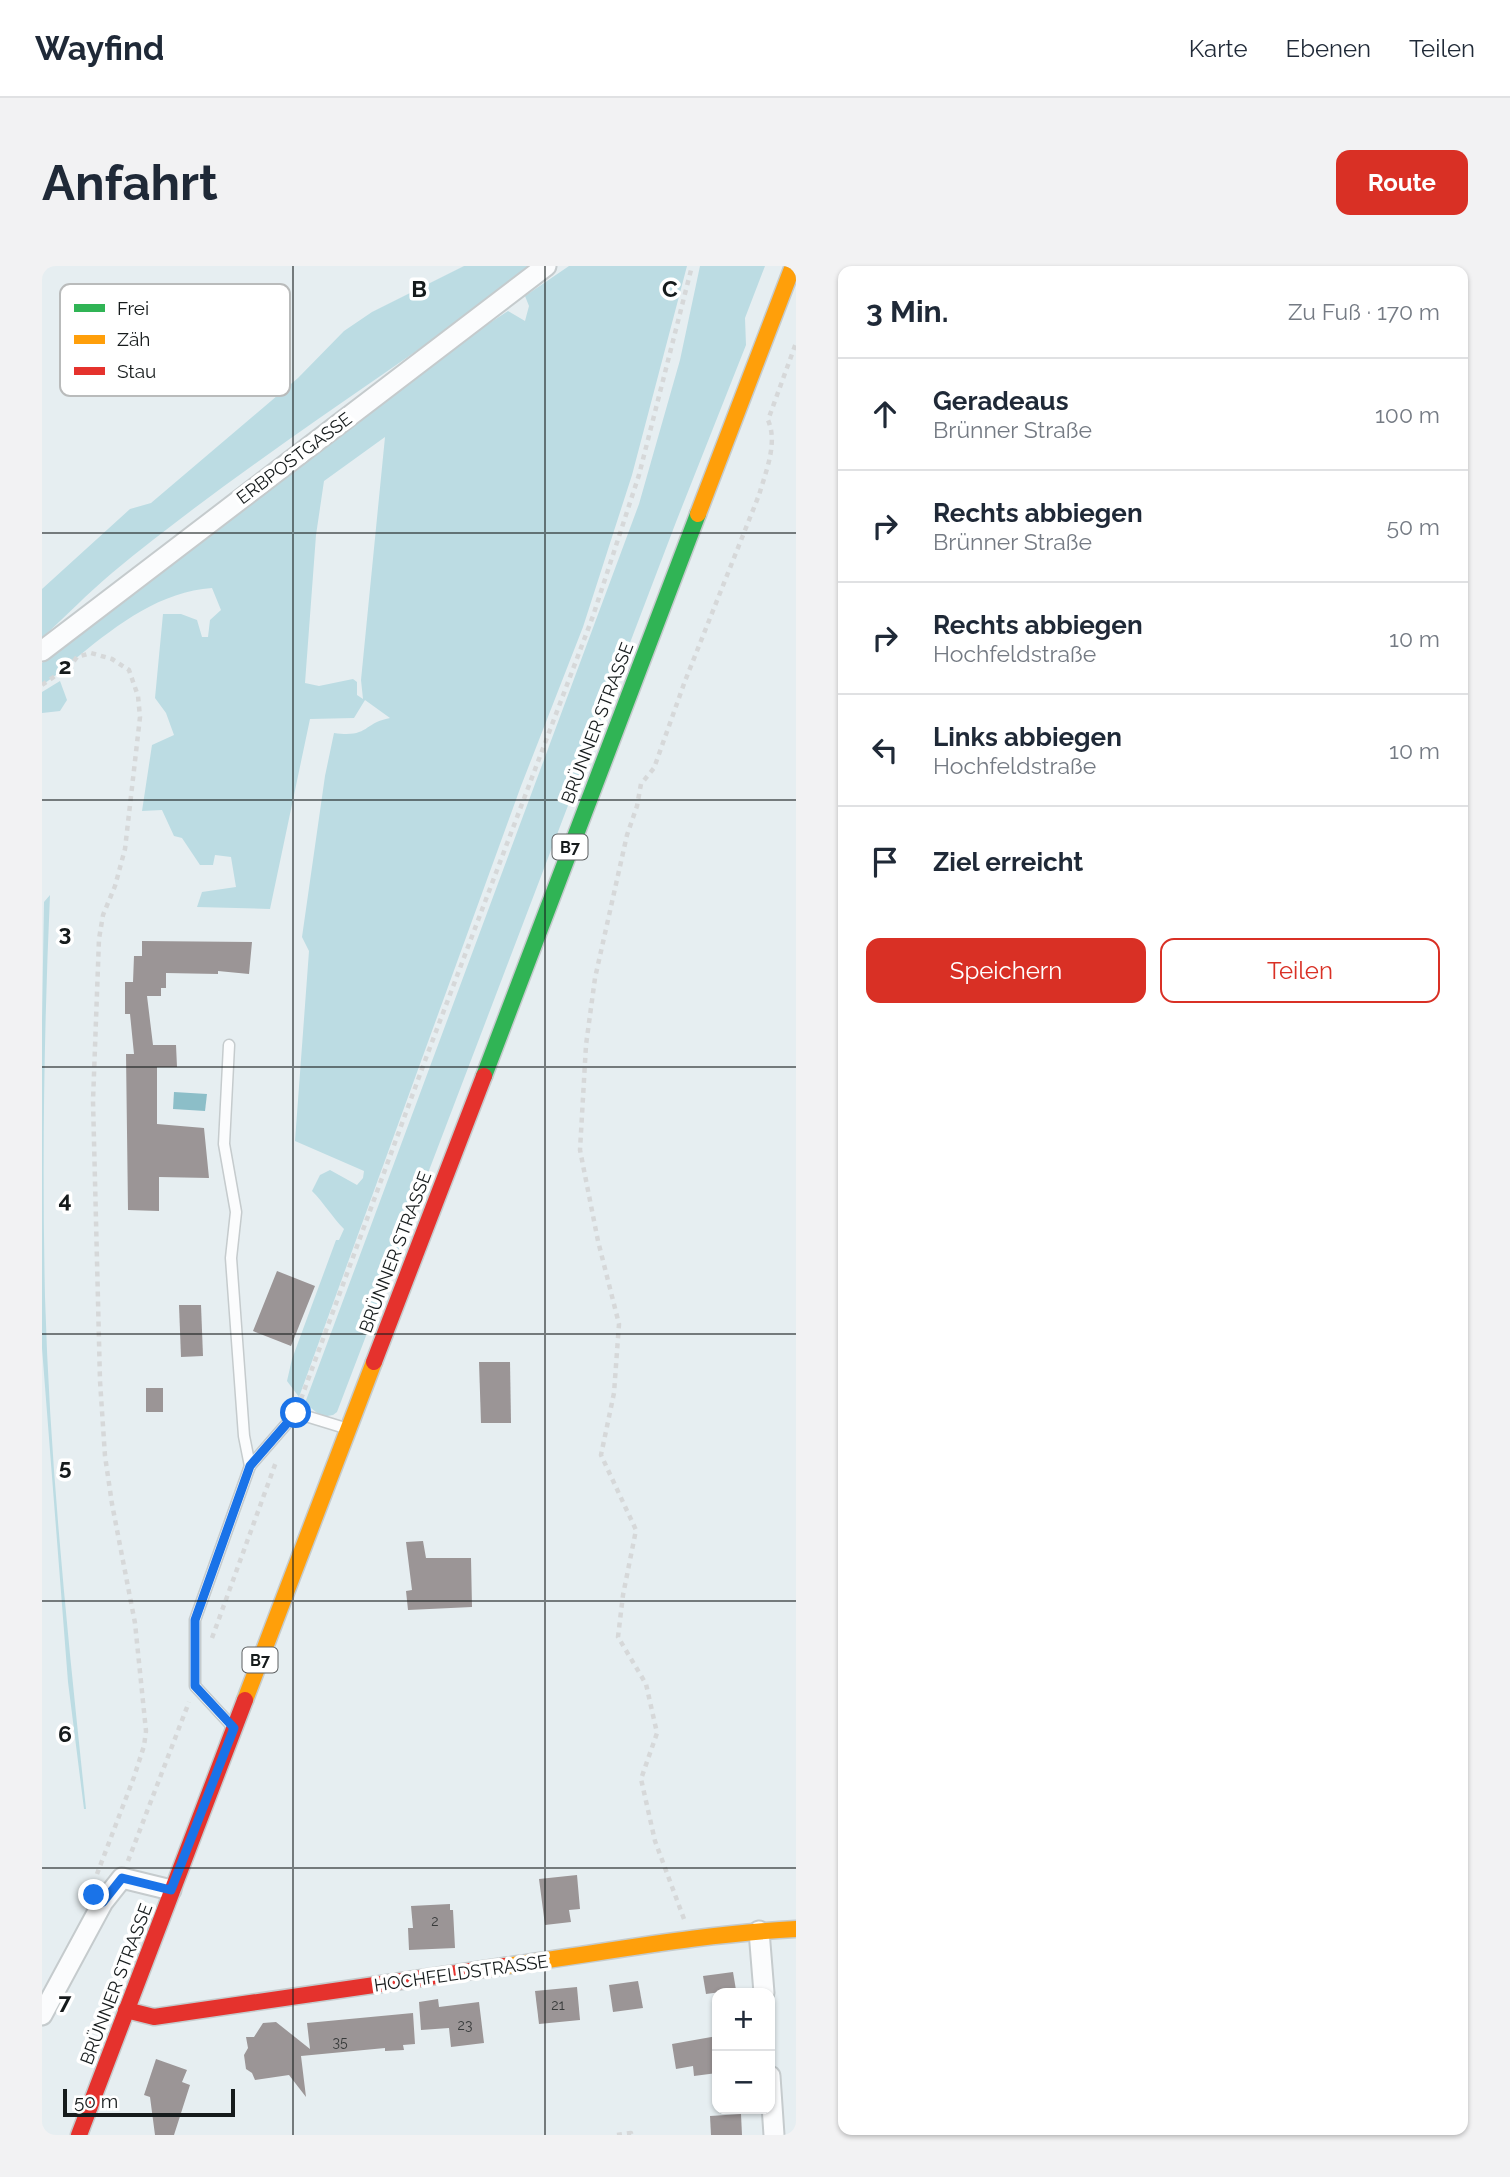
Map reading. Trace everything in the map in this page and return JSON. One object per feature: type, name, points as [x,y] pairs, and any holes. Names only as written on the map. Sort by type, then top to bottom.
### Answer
[{"type":"main road","name":"BRÜNNER STRASSE","points":[[79,2135],[793,266]]},
{"type":"main road","name":"HOCHFELDSTRASSE","points":[[126,2010],[154,2017],[689,1940],[796,1929]]},
{"type":"street","name":"ERBPOSTGASSE","points":[[42,651],[546,266]]},
{"type":"street","points":[[42,2015],[103,1902],[122,1878],[171,1890]]},
{"type":"street","points":[[759,1931],[764,1988]]},
{"type":"street","points":[[773,2114],[774,2135]]},
{"type":"lane","points":[[229,1045],[224,1144],[236,1212],[230,1258],[244,1436],[250,1466]]},
{"type":"lane","points":[[234,1728],[195,1686],[195,1620],[250,1466],[296,1413],[348,1429]]},
{"type":"path","points":[[296,1413],[426,1058],[593,616],[639,475],[692,266]]},
{"type":"path","points":[[689,1940],[655,1842],[641,1779],[657,1733],[646,1684],[618,1637],[623,1595],[636,1531],[601,1455],[614,1393],[619,1324],[598,1241],[580,1150],[586,1045],[595,978],[641,784],[654,768],[685,681],[759,495],[769,463],[773,432],[768,420],[796,343]]},
{"type":"path","points":[[42,685],[71,665],[77,657],[91,653],[111,659],[129,670],[138,696],[141,717],[125,849],[115,886],[103,915],[99,939],[93,1101],[96,1272],[105,1456],[111,1504],[135,1623],[146,1731],[134,1777],[96,1877],[94,1895],[103,1902]]},
{"type":"path","points":[[617,2135],[631,2135]]},
{"type":"shaded area","points":[[464,266],[535,266],[163,532],[112,573],[42,638],[42,589],[130,509],[151,503],[277,396],[290,396],[290,385],[344,331],[372,312]]},
{"type":"shaded area","points":[[569,266],[687,266],[632,475],[583,627],[521,786],[299,1397],[287,1381],[292,1359],[336,1240],[339,1240],[344,1229],[312,1191],[320,1175],[330,1170],[357,1185],[363,1178],[364,1171],[295,1141],[309,951],[302,937],[325,776],[334,733],[360,732],[390,718],[365,700],[354,718],[310,719],[270,909],[197,907],[202,892],[236,887],[231,857],[215,855],[213,865],[200,865],[182,838],[174,836],[162,810],[142,811],[152,745],[174,735],[166,713],[155,698],[163,614],[181,614],[197,620],[202,637],[208,637],[210,620],[221,610],[212,588],[176,595],[142,611],[110,632],[42,685],[42,663],[104,612],[456,345],[508,311],[525,321],[529,306],[525,296]],"holes":[[[385,437],[361,680],[363,699],[357,695],[357,682],[353,679],[319,686],[305,683],[316,535],[324,481]]]},
{"type":"shaded area","points":[[700,266],[765,266],[745,318],[746,345],[337,1412],[322,1417],[305,1403],[639,504],[680,360]]},
{"type":"shaded area","points":[[60,681],[67,700],[60,711],[42,713],[42,692]]},
{"type":"shaded area","points":[[50,895],[44,1146],[47,1361],[61,1553],[86,1809],[68,1682],[42,1348],[44,902]]},
{"type":"shaded area","points":[[174,1092],[207,1094],[205,1111],[173,1109]]},
{"type":"building","points":[[142,941],[252,942],[249,974],[218,971],[218,974],[166,973],[166,988],[161,988],[161,996],[147,996],[153,1045],[176,1045],[177,1067],[157,1067],[157,1124],[204,1128],[209,1178],[159,1177],[159,1211],[128,1210],[126,1054],[134,1054],[130,1014],[125,1014],[125,982],[133,982],[134,956],[142,956]]},
{"type":"building","points":[[277,1271],[315,1286],[291,1346],[253,1331]]},
{"type":"building","points":[[179,1305],[201,1305],[203,1356],[181,1357]]},
{"type":"building","points":[[479,1362],[510,1362],[511,1423],[481,1423]]},
{"type":"building","points":[[146,1388],[163,1388],[163,1412],[146,1412]]},
{"type":"building","points":[[423,1541],[426,1558],[471,1558],[472,1607],[408,1610],[406,1591],[412,1590],[406,1542]]},
{"type":"building","points":[[577,1875],[580,1909],[569,1910],[571,1922],[545,1925],[539,1879]]},
{"type":"building","points":[[450,1904],[450,1910],[453,1910],[455,1948],[409,1950],[408,1928],[413,1928],[411,1906]]},
{"type":"building","points":[[733,1972],[736,1988],[712,1988],[712,1993],[706,1994],[703,1976]]},
{"type":"building","points":[[638,1981],[643,2008],[613,2012],[609,1985]]},
{"type":"building","points":[[577,1987],[580,2020],[539,2024],[535,1991]]},
{"type":"building","points":[[438,1999],[439,2007],[479,2002],[484,2043],[451,2047],[449,2028],[421,2030],[419,2002]]},
{"type":"building","points":[[413,2013],[415,2044],[403,2045],[404,2050],[385,2051],[385,2048],[301,2056],[306,2097],[289,2075],[255,2080],[252,2073],[246,2069],[246,2037],[254,2037],[263,2023],[276,2022],[310,2049],[307,2023]]},
{"type":"building","points":[[712,2037],[712,2074],[694,2076],[693,2066],[676,2069],[672,2044]]},
{"type":"building","points":[[156,2059],[187,2070],[182,2082],[190,2085],[174,2135],[155,2135],[150,2097],[144,2095]]},
{"type":"building","points":[[741,2114],[742,2135],[711,2135],[710,2116]]},
{"type":"traffic: fast","points":[[484,1076],[698,514]]},
{"type":"traffic: slow","points":[[698,514],[793,266]]},
{"type":"traffic: slow","points":[[245,1700],[374,1362]]},
{"type":"traffic: slow","points":[[505,1966],[687,1939],[796,1929]]},
{"type":"traffic: jam","points":[[374,1362],[484,1076]]},
{"type":"traffic: jam","points":[[79,2135],[245,1700]]},
{"type":"traffic: jam","points":[[126,2010],[154,2017],[505,1966]]},
{"type":"route","points":[[94,1895],[103,1902],[122,1878],[171,1890],[234,1728],[195,1686],[195,1620],[250,1466],[296,1413]]}]
